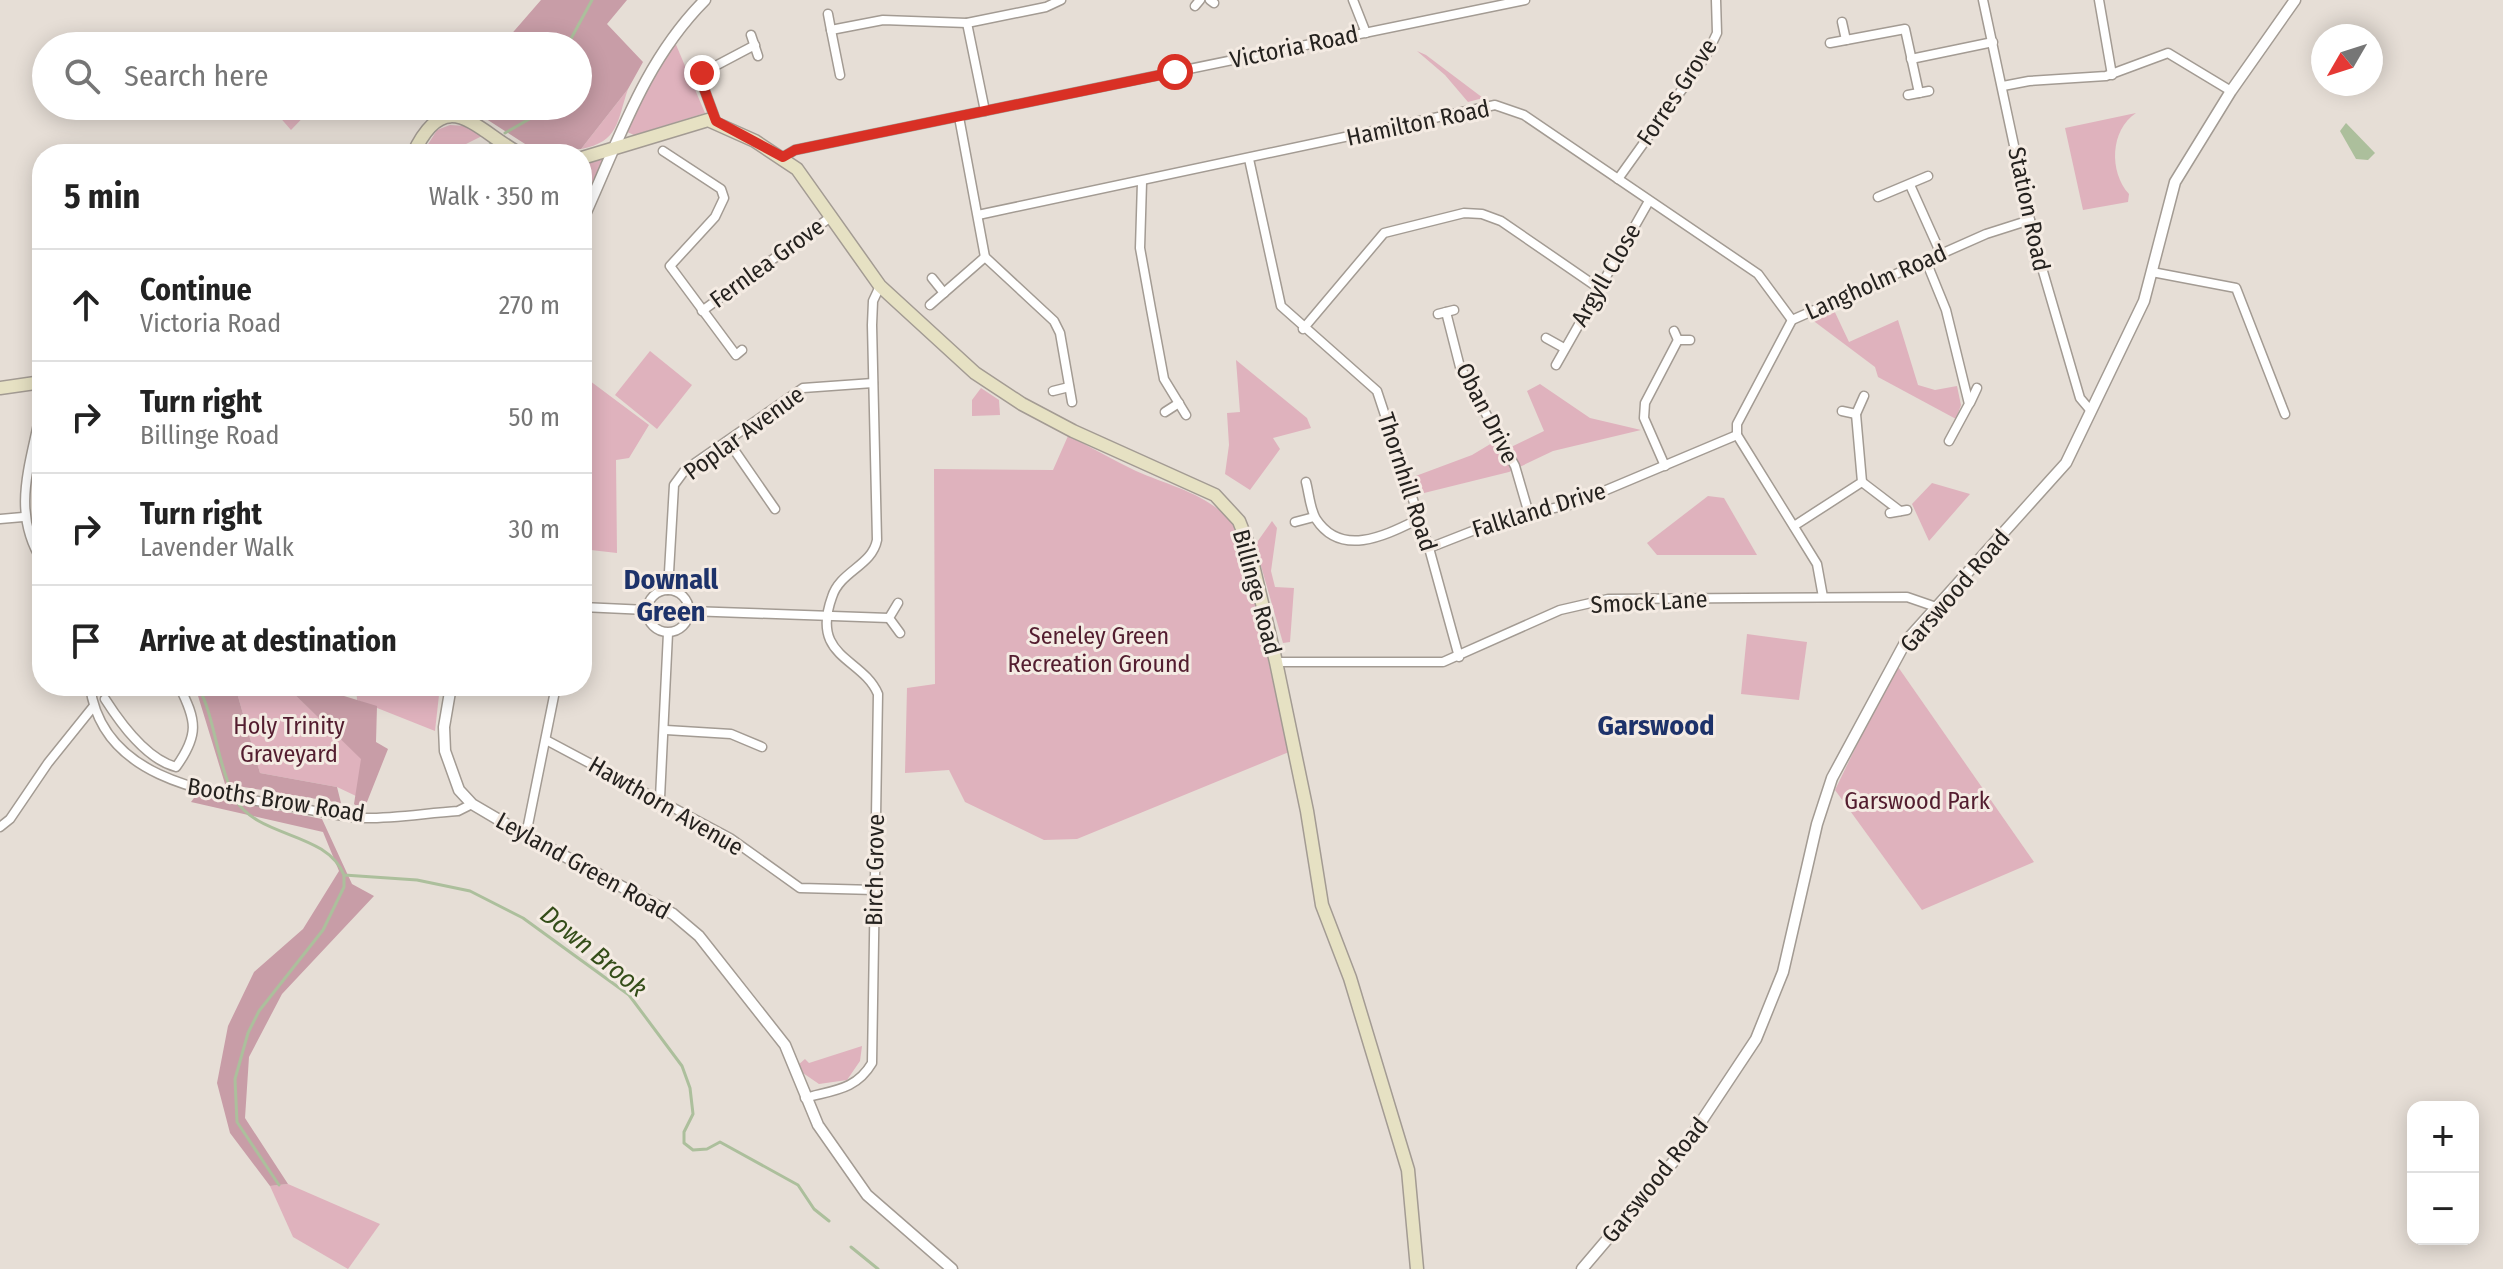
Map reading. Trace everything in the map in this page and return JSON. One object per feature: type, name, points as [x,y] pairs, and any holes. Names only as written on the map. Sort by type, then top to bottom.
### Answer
[{"type":"main road","points":[[418,144],[425,131],[437,120]]},
{"type":"main road","points":[[470,120],[505,144]]},
{"type":"main road","points":[[592,156],[708,120],[716,121]]},
{"type":"main road","name":"Billinge Road","points":[[716,121],[783,157],[797,169],[880,286],[963,363],[1022,404],[1224,501],[1239,521],[1248,544],[1276,662],[1307,811],[1322,905],[1350,978],[1408,1170],[1417,1269]]},
{"type":"main road","points":[[0,388],[32,383]]},
{"type":"street","points":[[592,199],[652,66],[672,35],[705,0]]},
{"type":"street","points":[[831,30],[883,20],[967,23],[1046,7],[1061,0]]},
{"type":"street","points":[[1353,0],[1366,33]]},
{"type":"street","name":"Victoria Road","points":[[783,157],[795,150],[1525,0]]},
{"type":"street","name":"Forres Grove","points":[[1618,179],[1706,56],[1717,33],[1716,0]]},
{"type":"street","name":"Station Road","points":[[1983,0],[2030,220],[2080,398],[2091,411]]},
{"type":"street","points":[[2099,0],[2112,75]]},
{"type":"street","name":"Garswood Road","points":[[1582,1269],[1679,1155],[1756,1039],[1783,972],[1829,785],[1906,641],[2066,463],[2132,331],[2152,272],[2175,182],[2231,91],[2295,0]]},
{"type":"street","points":[[828,14],[840,75]]},
{"type":"street","points":[[1842,22],[1846,40]]},
{"type":"street","points":[[967,23],[985,111]]},
{"type":"street","points":[[1830,43],[1905,29],[1919,93]]},
{"type":"street","points":[[751,35],[758,56]]},
{"type":"street","points":[[1911,59],[1993,42]]},
{"type":"street","points":[[716,121],[702,83],[702,73],[755,45]]},
{"type":"street","points":[[2003,86],[2112,75],[2168,53],[2231,91]]},
{"type":"street","points":[[1908,95],[1929,91]]},
{"type":"street","name":"Hamilton Road","points":[[978,215],[1495,105],[1524,115],[1758,274],[1792,320]]},
{"type":"street","points":[[959,117],[985,257],[1054,321],[1060,333],[1072,402]]},
{"type":"street","points":[[663,151],[672,158],[679,149]]},
{"type":"street","name":"Fernlea Grove","points":[[672,158],[713,181],[724,198],[715,217],[670,266],[736,355],[742,350]]},
{"type":"street","name":"Thornhill Road","points":[[1249,159],[1281,306],[1303,329],[1377,391],[1429,548],[1459,657]]},
{"type":"street","points":[[1878,197],[1928,176]]},
{"type":"street","points":[[1142,182],[1140,248],[1164,379],[1186,415]]},
{"type":"street","points":[[1910,185],[1941,254]]},
{"type":"street","name":"Argyll Close","points":[[1556,365],[1597,287],[1649,201]]},
{"type":"street","points":[[1303,329],[1384,233],[1464,213],[1482,214],[1501,221],[1597,287]]},
{"type":"street","name":"Fernlea Grove","points":[[702,311],[832,216]]},
{"type":"street","name":"Langholm Road","points":[[1737,435],[1737,424],[1792,320],[1986,234],[2030,220]]},
{"type":"street","points":[[930,305],[985,257]]},
{"type":"street","points":[[1926,261],[1946,310],[1969,404]]},
{"type":"street","points":[[2152,272],[2236,288],[2285,414]]},
{"type":"street","points":[[932,278],[944,293]]},
{"type":"street","points":[[826,618],[838,584],[871,556],[877,540],[873,301],[880,286]]},
{"type":"street","name":"Oban Drive","points":[[1446,312],[1460,367],[1515,466],[1529,514]]},
{"type":"street","points":[[1674,331],[1678,340]]},
{"type":"street","name":"Argyll Close","points":[[1546,338],[1564,348]]},
{"type":"street","points":[[1678,340],[1690,340]]},
{"type":"street","points":[[1665,466],[1644,418],[1645,403],[1678,340]]},
{"type":"street","name":"Poplar Avenue","points":[[668,590],[674,485],[685,470],[803,388],[873,383]]},
{"type":"street","points":[[1053,391],[1069,387]]},
{"type":"street","points":[[1949,441],[1977,388]]},
{"type":"street","points":[[1864,396],[1856,414],[1862,482],[1899,511]]},
{"type":"street","points":[[1165,412],[1179,403]]},
{"type":"street","points":[[1842,411],[1856,414]]},
{"type":"street","points":[[1737,435],[1817,564],[1823,597]]},
{"type":"street","name":"Falkland Drive","points":[[1429,548],[1503,519],[1573,504],[1737,435]]},
{"type":"street","points":[[728,441],[775,509]]},
{"type":"street","points":[[32,463],[23,517],[32,543]]},
{"type":"street","points":[[1306,482],[1314,517],[1336,535],[1370,542],[1419,519]]},
{"type":"street","points":[[1794,526],[1862,482]]},
{"type":"street","points":[[0,519],[23,517]]},
{"type":"street","points":[[1295,522],[1314,517]]},
{"type":"street","points":[[668,590],[681,594],[689,611],[685,624],[668,633],[650,623],[647,610],[656,594],[668,590]]},
{"type":"street","name":"Smock Lane","points":[[1276,662],[1345,659],[1427,664],[1459,657],[1560,610],[1608,599],[1907,597],[1936,607]]},
{"type":"street","points":[[889,618],[898,603]]},
{"type":"street","points":[[592,607],[647,610]]},
{"type":"street","points":[[689,611],[889,618]]},
{"type":"street","name":"Birch Grove","points":[[805,1098],[851,1087],[861,1080],[872,1063],[878,694],[868,678],[847,663],[835,648],[826,618]]},
{"type":"street","points":[[889,618],[900,633]]},
{"type":"street","points":[[660,798],[666,730],[668,633]]},
{"type":"street","name":"Booths Brow Road","points":[[91,696],[93,707],[113,739],[135,758],[157,776],[206,792],[361,818],[458,811],[472,804]]},
{"type":"street","name":"Booths Brow Road","points":[[105,699],[119,720],[144,746],[164,764],[176,767],[193,743],[194,726],[183,696]]},
{"type":"street","points":[[449,696],[444,727],[445,751],[459,790],[472,804]]},
{"type":"street","points":[[523,834],[554,696]]},
{"type":"street","points":[[0,827],[10,819],[48,763],[93,707]]},
{"type":"street","points":[[666,730],[731,734],[762,747]]},
{"type":"street","name":"Hawthorn Avenue","points":[[546,740],[730,838],[800,888],[875,890]]},
{"type":"street","points":[[135,758],[144,746]]},
{"type":"street","name":"Leyland Green Road","points":[[472,804],[686,924],[761,1010],[785,1045],[818,1125],[867,1195],[952,1269]]},
{"type":"green space","points":[[674,40],[705,113],[634,135],[627,132],[638,104]]},
{"type":"green space","points":[[1417,51],[1483,98],[1468,102],[1445,75]]},
{"type":"green space","points":[[628,89],[610,135],[593,146],[585,144]]},
{"type":"green space","points":[[2136,113],[2121,130],[2115,152],[2118,174],[2129,194],[2128,202],[2083,210],[2065,128]]},
{"type":"green space","points":[[282,120],[301,120],[291,130]]},
{"type":"green space","points":[[450,125],[465,126],[484,135],[466,144],[428,144],[437,130]]},
{"type":"green space","points":[[605,159],[592,182],[592,161]]},
{"type":"green space","points":[[1832,306],[1849,342],[1898,320],[1918,385],[1935,390],[1957,386],[1961,405],[1956,419],[1878,377],[1875,367],[1811,319]]},
{"type":"green space","points":[[650,351],[692,385],[657,429],[615,395]]},
{"type":"green space","points":[[1236,360],[1307,418],[1311,428],[1273,438],[1280,449],[1250,490],[1225,474],[1229,445],[1227,413],[1240,412]]},
{"type":"green space","points":[[592,382],[649,425],[629,458],[616,460],[617,553],[592,550]]},
{"type":"green space","points":[[1540,384],[1590,418],[1641,430],[1553,451],[1509,472],[1420,494],[1413,477],[1472,455],[1502,437],[1509,448],[1544,431],[1527,391]]},
{"type":"green space","points":[[981,388],[999,400],[1000,415],[972,416],[972,400]]},
{"type":"green space","name":"Seneley Green Recreation Ground","points":[[1068,436],[1136,471],[1195,495],[1221,511],[1231,522],[1240,536],[1289,752],[1077,839],[1044,840],[965,802],[949,770],[905,773],[907,688],[935,684],[934,469],[1053,470]]},
{"type":"green space","points":[[1932,483],[1970,494],[1929,541],[1912,504]]},
{"type":"green space","points":[[1708,496],[1724,498],[1757,555],[1657,555],[1647,543]]},
{"type":"green space","points":[[1272,521],[1277,528],[1271,571],[1275,587],[1294,588],[1290,642],[1283,643],[1255,545]]},
{"type":"green space","points":[[1747,634],[1807,642],[1799,700],[1741,694]]},
{"type":"green space","name":"Garswood Park","points":[[1896,664],[2034,862],[1922,910],[1835,790]]},
{"type":"green space","name":"Holy Trinity Graveyard","points":[[238,696],[296,696],[362,759],[356,796],[337,787],[260,773]]},
{"type":"green space","points":[[357,696],[439,696],[435,731],[357,700]]},
{"type":"green space","points":[[862,1046],[860,1061],[847,1080],[819,1084],[800,1071],[798,1065],[805,1059],[809,1063]]},
{"type":"green space","points":[[288,1184],[380,1224],[348,1269],[293,1237],[270,1186]]},
{"type":"shaded area","points":[[541,0],[627,0],[607,24],[643,62],[628,89],[585,144],[525,144],[488,120],[592,120],[592,32],[513,32]]},
{"type":"shaded area","points":[[2346,123],[2375,153],[2368,160],[2356,159],[2340,131]]},
{"type":"shaded area","points":[[198,696],[238,696],[260,773],[337,787],[341,803],[225,784]]},
{"type":"shaded area","points":[[296,696],[344,696],[377,706],[376,742],[388,749],[363,812],[354,804],[361,759]]},
{"type":"shaded area","points":[[197,794],[322,819],[352,884],[374,896],[282,994],[249,1057],[245,1118],[288,1184],[270,1186],[230,1133],[217,1083],[228,1026],[254,972],[303,929],[339,871],[323,832],[191,802]]},
{"type":"waterway","name":"Down Brook","points":[[575,32],[592,0]]},
{"type":"waterway","name":"Down Brook","points":[[505,133],[528,120]]},
{"type":"waterway","name":"Down Brook","points":[[203,696],[232,792]]},
{"type":"waterway","name":"Down Brook","points":[[235,799],[260,822],[323,850],[344,875],[417,880],[470,891],[523,918],[629,995],[682,1066],[690,1088],[693,1114],[684,1132],[684,1143],[693,1150],[707,1149],[720,1142],[798,1185],[814,1209],[829,1221]]},
{"type":"waterway","points":[[279,1185],[237,1122],[235,1079],[248,1033],[259,1011],[323,930],[344,887],[344,875]]},
{"type":"waterway","name":"Down Brook","points":[[851,1247],[878,1269]]},
{"type":"district","name":"Downall Green","points":[[671,595]]},
{"type":"district","name":"Garswood","points":[[1656,725]]},
{"type":"route","points":[[702,73],[702,83],[716,121],[783,157],[795,150],[1175,72]]}]
